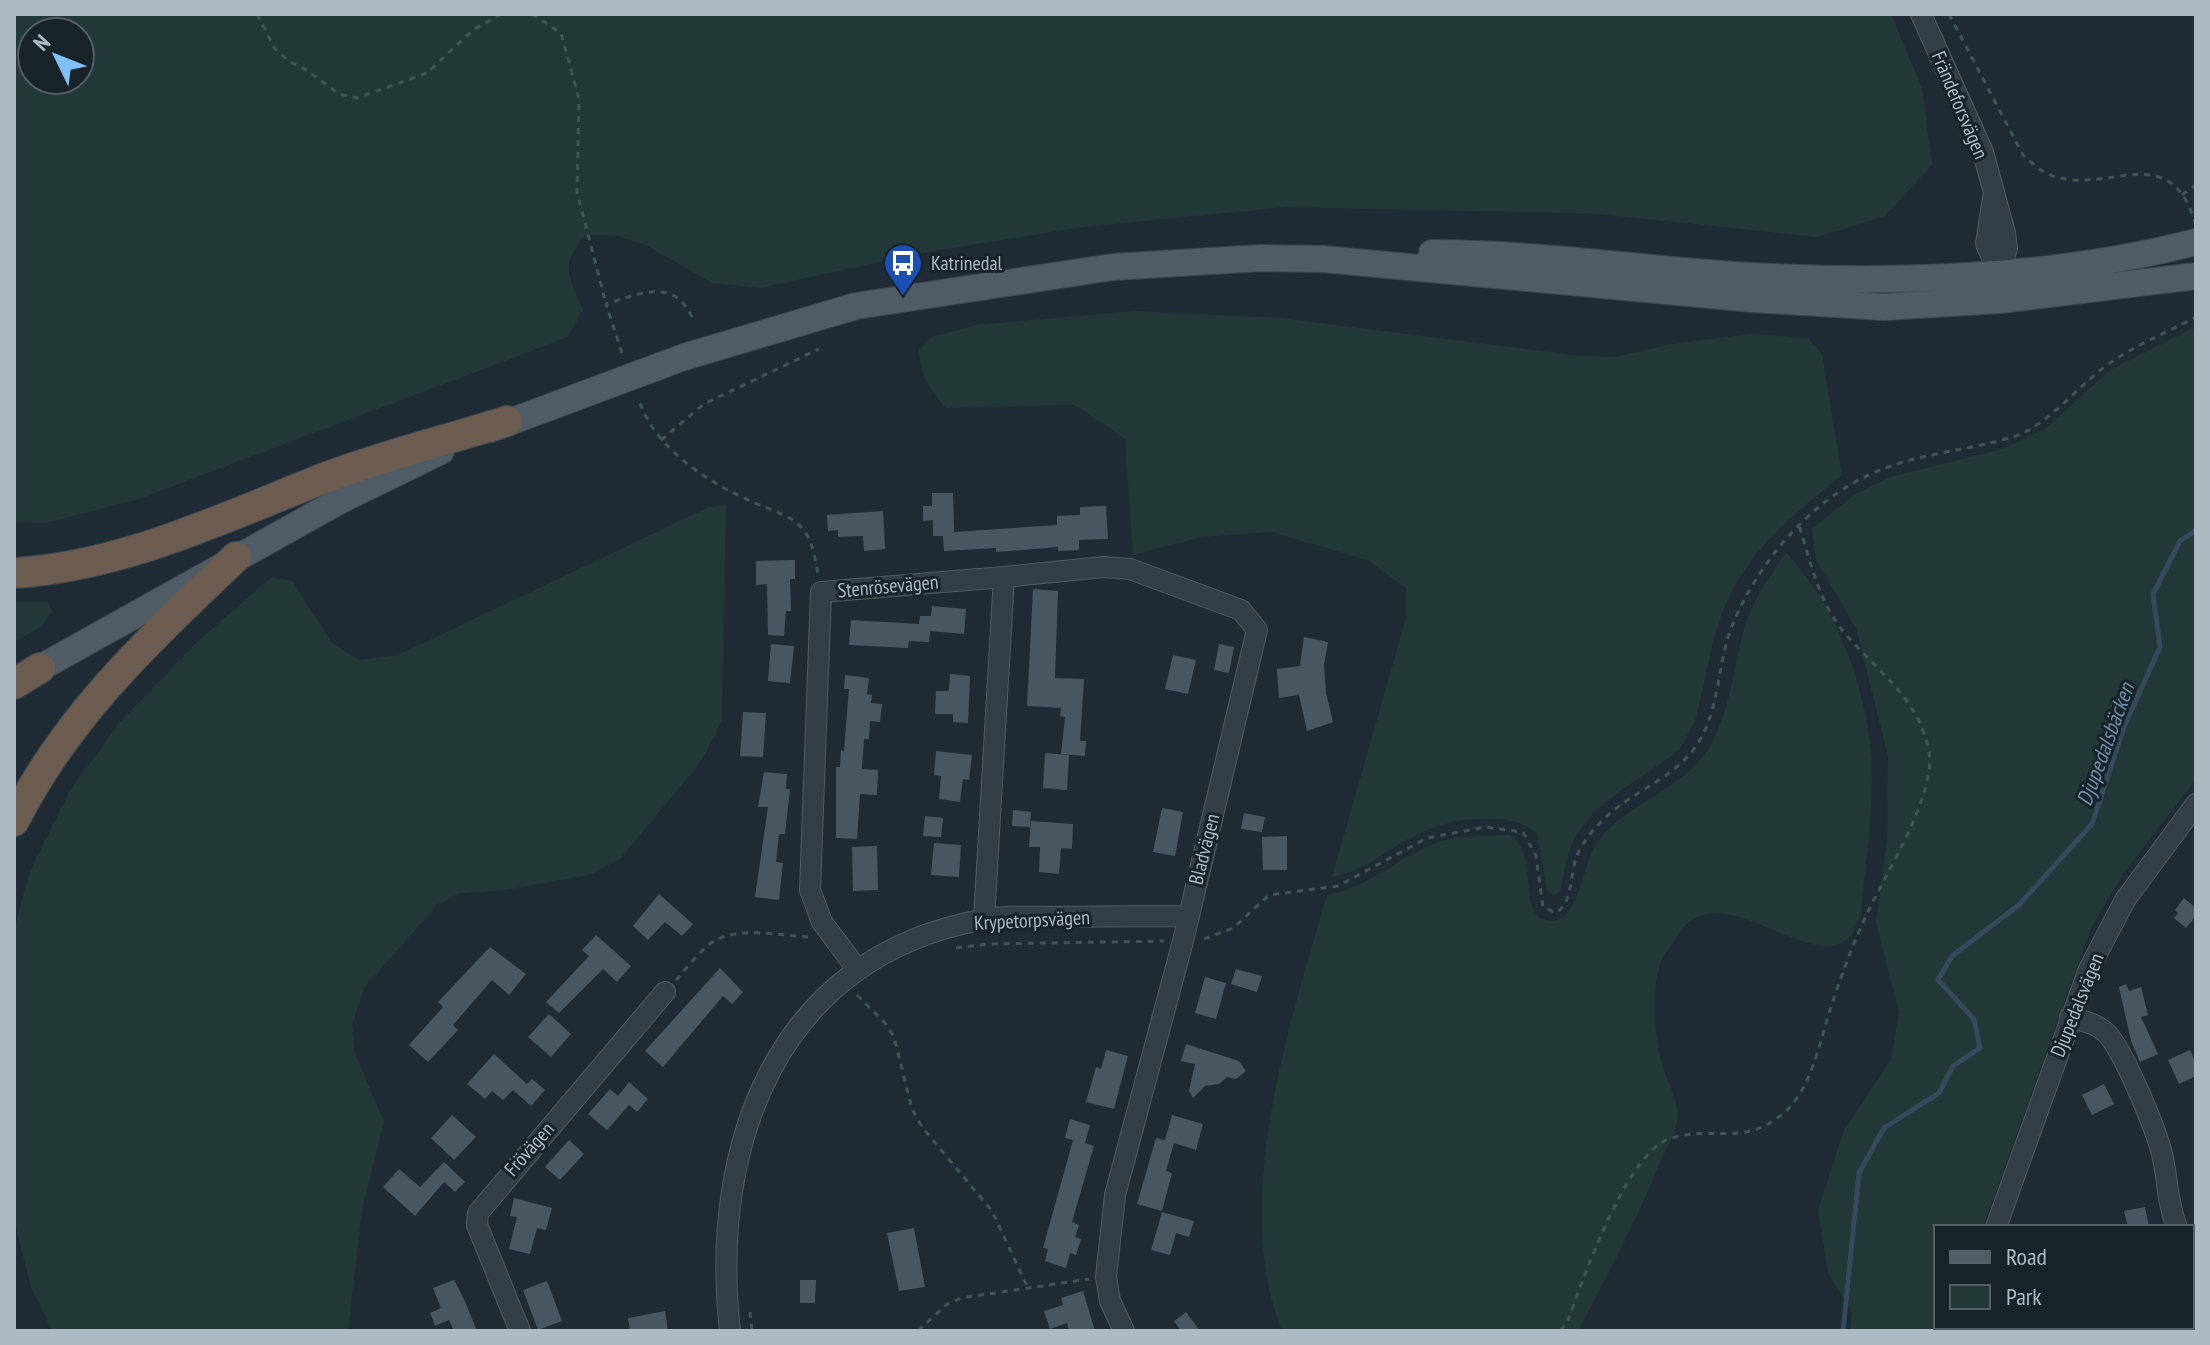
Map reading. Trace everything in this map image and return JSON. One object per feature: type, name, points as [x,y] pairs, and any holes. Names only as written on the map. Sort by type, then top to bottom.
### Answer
[{"type":"highway","points":[[14,573],[76,566],[152,546],[330,476],[507,421]]},
{"type":"highway","points":[[14,821],[52,754],[106,684],[236,557]]},
{"type":"main road","points":[[1323,259],[1397,253],[1467,253],[1750,276],[1880,281],[2077,265],[2196,242]]},
{"type":"main road","points":[[23,678],[341,500],[507,421],[715,347],[891,299],[1113,267],[1261,258],[1323,259],[1753,299],[1884,307],[2000,300],[2196,276]]},
{"type":"street","name":"Frändeforsvägen","points":[[1921,14],[1983,152],[1993,198],[1986,244],[1999,273],[2000,300]]},
{"type":"street","name":"Bladvägen","points":[[1004,577],[1103,567],[1130,569],[1241,610],[1254,622],[1257,639],[1183,941],[1115,1195],[1106,1277],[1110,1301],[1124,1331]]},
{"type":"street","name":"Stenrösevägen","points":[[851,974],[814,906],[810,890],[821,592],[1004,577]]},
{"type":"street","points":[[984,919],[1004,577]]},
{"type":"street","name":"Djupedalsvägen","points":[[1997,1225],[2089,969],[2125,900],[2196,804]]},
{"type":"street","name":"Krypetorpsvägen","points":[[730,1331],[725,1235],[733,1169],[742,1134],[754,1103],[784,1050],[851,974],[903,943],[984,919],[1188,916]]},
{"type":"street","name":"Frövägen","points":[[520,1331],[477,1225],[478,1213],[665,992]]},
{"type":"street","points":[[2070,1017],[2096,1025],[2108,1035],[2118,1051],[2158,1144],[2177,1225]]},
{"type":"path","points":[[257,14],[275,49],[290,62],[339,94],[357,98],[427,73],[473,30],[501,14]]},
{"type":"path","points":[[532,14],[561,33],[579,99],[577,192],[622,353]]},
{"type":"path","points":[[1949,14],[2023,155],[2038,168],[2049,175],[2074,180],[2140,172],[2163,179],[2182,195],[2196,224]]},
{"type":"path","points":[[2182,195],[2196,185]]},
{"type":"path","points":[[606,304],[657,290],[675,296],[689,308],[694,322]]},
{"type":"path","points":[[952,949],[987,944],[1183,941],[1222,935],[1269,895],[1338,886],[1427,838],[1485,827],[1523,832],[1536,856],[1543,907],[1548,912],[1562,909],[1577,856],[1587,837],[1603,820],[1686,759],[1698,743],[1732,625],[1765,564],[1799,525],[1848,487],[1882,469],[2000,442],[2024,433],[2041,423],[2107,365],[2139,344],[2196,317]]},
{"type":"path","points":[[661,440],[704,404],[819,349]]},
{"type":"path","points":[[640,403],[661,440],[711,480],[792,519],[802,528],[814,551],[821,592]]},
{"type":"path","points":[[1561,1331],[1601,1232],[1648,1154],[1665,1140],[1692,1134],[1731,1136],[1758,1130],[1789,1108],[1807,1080],[1843,972],[1867,913],[1898,857],[1928,778],[1929,753],[1918,718],[1896,686],[1841,629],[1820,591],[1799,525]]},
{"type":"path","points":[[665,992],[708,945],[720,938],[736,934],[833,938]]},
{"type":"path","points":[[851,974],[894,1037],[912,1109],[922,1127],[992,1211],[1027,1286]]},
{"type":"path","points":[[918,1331],[946,1305],[961,1298],[1027,1286],[1106,1277]]},
{"type":"path","points":[[749,1306],[752,1331]]},
{"type":"green space","points":[[14,14],[1891,14],[1922,88],[1932,165],[1885,216],[1817,237],[1599,214],[1286,207],[1083,227],[915,254],[761,288],[712,283],[648,246],[619,236],[585,235],[569,263],[571,279],[583,310],[568,337],[139,499],[46,523],[14,522]]},
{"type":"green space","points":[[1137,311],[1281,318],[1573,355],[1616,357],[1676,343],[1750,334],[1808,338],[1822,354],[1842,475],[1770,538],[1741,575],[1720,619],[1695,721],[1679,750],[1617,793],[1589,818],[1570,849],[1560,891],[1554,895],[1547,891],[1537,834],[1522,824],[1499,819],[1453,822],[1428,830],[1364,866],[1332,877],[1406,618],[1406,588],[1367,560],[1272,532],[1201,537],[1133,555],[1125,439],[1074,405],[946,408],[931,389],[922,368],[919,350],[931,337],[977,325]]},
{"type":"green space","points":[[2196,327],[2196,779],[2123,874],[2092,926],[1984,1225],[1934,1225],[1934,1329],[1946,1331],[1850,1331],[1852,1312],[1828,1273],[1818,1210],[1844,1130],[1891,1060],[1899,1012],[1876,922],[1887,840],[1888,756],[1856,628],[1816,560],[1812,529],[1854,495],[1890,477],[2003,449],[2046,428],[2110,370]]},
{"type":"green space","points":[[726,505],[722,721],[701,762],[620,859],[589,875],[505,890],[460,893],[438,904],[364,988],[352,1025],[355,1054],[384,1122],[362,1210],[348,1331],[52,1331],[31,1287],[14,1220],[14,930],[30,871],[71,789],[120,722],[198,641],[272,577],[292,581],[332,643],[360,660],[398,655],[709,507]]},
{"type":"green space","points":[[1786,553],[1819,595],[1833,620],[1855,673],[1868,728],[1871,814],[1861,915],[1852,934],[1834,945],[1814,944],[1743,918],[1720,914],[1699,917],[1681,931],[1672,944],[1659,967],[1655,1016],[1659,1053],[1675,1100],[1677,1122],[1630,1230],[1578,1331],[1282,1331],[1267,1280],[1262,1226],[1264,1170],[1283,1055],[1327,895],[1354,887],[1439,842],[1469,836],[1510,835],[1524,855],[1532,906],[1537,915],[1556,921],[1565,915],[1578,893],[1597,842],[1623,817],[1684,776],[1708,749],[1726,708],[1751,611],[1766,581]]},
{"type":"green space","points":[[14,602],[48,602],[52,612],[42,626],[14,642]]},
{"type":"building","points":[[932,493],[953,493],[954,532],[1057,525],[1057,516],[1080,515],[1080,507],[1106,506],[1108,539],[1079,540],[1079,550],[1058,551],[1058,547],[996,552],[996,548],[944,551],[943,536],[933,536],[933,520],[923,521],[923,506],[932,506]]},
{"type":"building","points":[[883,511],[885,549],[864,551],[863,536],[838,537],[838,530],[828,531],[827,515]]},
{"type":"building","points":[[795,560],[795,579],[790,579],[791,611],[786,611],[784,636],[768,635],[767,584],[756,585],[756,561]]},
{"type":"building","points":[[1033,589],[1058,591],[1055,678],[1084,679],[1080,741],[1086,741],[1085,756],[1061,754],[1065,717],[1060,716],[1061,708],[1027,706]]},
{"type":"building","points":[[932,606],[966,609],[964,634],[930,631],[929,642],[909,641],[908,648],[849,645],[851,620],[919,624],[920,616],[931,616]]},
{"type":"building","points":[[1304,637],[1328,642],[1324,665],[1333,722],[1307,731],[1299,695],[1279,698],[1277,669],[1300,666]]},
{"type":"building","points":[[771,644],[794,646],[790,683],[768,681]]},
{"type":"building","points":[[1219,644],[1234,647],[1229,673],[1214,670]]},
{"type":"building","points":[[1173,655],[1196,660],[1188,694],[1165,689]]},
{"type":"building","points":[[950,674],[970,676],[968,723],[953,722],[953,714],[935,714],[936,691],[949,691]]},
{"type":"building","points":[[845,675],[869,678],[867,694],[872,695],[871,703],[882,704],[880,722],[870,721],[869,739],[864,739],[862,769],[878,770],[877,795],[860,794],[857,839],[836,838],[836,767],[840,767],[841,750],[844,751],[849,689],[844,689]]},
{"type":"building","points":[[743,712],[766,713],[763,757],[740,756]]},
{"type":"building","points":[[936,751],[972,755],[969,780],[963,779],[960,802],[939,799],[941,776],[934,775]]},
{"type":"building","points":[[1045,753],[1069,755],[1067,790],[1043,788]]},
{"type":"building","points":[[764,772],[787,774],[786,789],[790,789],[785,834],[779,834],[776,862],[783,863],[779,900],[755,897],[768,807],[758,807]]},
{"type":"building","points":[[1162,808],[1183,812],[1175,856],[1153,852]]},
{"type":"building","points":[[1013,810],[1031,812],[1030,827],[1012,826]]},
{"type":"building","points":[[1244,813],[1265,817],[1262,832],[1241,829]]},
{"type":"building","points":[[925,816],[943,818],[941,837],[923,836]]},
{"type":"building","points":[[1031,821],[1073,824],[1072,849],[1061,848],[1059,874],[1039,872],[1040,847],[1029,847]]},
{"type":"building","points":[[1287,836],[1287,870],[1263,870],[1262,837]]},
{"type":"building","points":[[934,843],[961,845],[959,877],[931,875]]},
{"type":"building","points":[[877,846],[878,890],[853,891],[852,847]]},
{"type":"building","points":[[659,894],[693,924],[682,936],[665,922],[648,940],[633,926]]},
{"type":"building","points":[[2184,898],[2196,908],[2196,916],[2186,928],[2174,918],[2178,913],[2175,910]]},
{"type":"building","points":[[596,935],[631,966],[617,982],[603,969],[559,1013],[546,1002],[589,956],[582,950]]},
{"type":"building","points":[[490,947],[526,974],[509,995],[492,980],[453,1025],[458,1030],[428,1062],[409,1045],[443,1007],[438,1002]]},
{"type":"building","points":[[720,968],[743,992],[732,1004],[723,996],[663,1067],[645,1051]]},
{"type":"building","points":[[1236,969],[1262,976],[1257,992],[1231,984]]},
{"type":"building","points":[[1205,977],[1226,983],[1216,1019],[1195,1013]]},
{"type":"building","points":[[2126,984],[2129,991],[2141,987],[2148,1015],[2141,1017],[2158,1054],[2140,1062],[2131,1041],[2119,987]]},
{"type":"building","points":[[549,1014],[571,1034],[551,1057],[528,1037]]},
{"type":"building","points":[[1186,1044],[1239,1061],[1246,1071],[1236,1079],[1227,1077],[1219,1084],[1205,1086],[1193,1098],[1189,1091],[1195,1064],[1181,1061]]},
{"type":"building","points":[[1106,1050],[1128,1056],[1114,1109],[1086,1102],[1096,1067],[1101,1069]]},
{"type":"building","points":[[2190,1050],[2196,1064],[2196,1076],[2179,1084],[2168,1060]]},
{"type":"building","points":[[494,1054],[527,1084],[532,1079],[545,1090],[531,1106],[513,1090],[503,1100],[492,1091],[485,1099],[467,1084]]},
{"type":"building","points":[[629,1082],[648,1099],[637,1112],[629,1105],[607,1130],[588,1114],[610,1089],[618,1096]]},
{"type":"building","points":[[2104,1084],[2114,1104],[2092,1115],[2082,1095]]},
{"type":"building","points":[[452,1115],[476,1137],[454,1160],[431,1138]]},
{"type":"building","points":[[1172,1115],[1203,1124],[1196,1150],[1174,1143],[1166,1171],[1172,1173],[1162,1211],[1137,1204],[1156,1138],[1165,1140]]},
{"type":"building","points":[[1070,1119],[1090,1125],[1085,1143],[1094,1146],[1072,1222],[1079,1225],[1075,1237],[1081,1239],[1076,1255],[1070,1253],[1066,1268],[1045,1261],[1048,1249],[1043,1248],[1073,1140],[1065,1138]]},
{"type":"building","points":[[569,1140],[584,1154],[560,1180],[545,1167]]},
{"type":"building","points":[[444,1162],[465,1182],[455,1192],[444,1182],[415,1216],[383,1187],[399,1169],[420,1187]]},
{"type":"building","points":[[514,1198],[552,1208],[546,1230],[537,1228],[530,1254],[509,1249],[517,1217],[510,1216]]},
{"type":"building","points":[[2145,1207],[2149,1225],[2128,1225],[2124,1211]]},
{"type":"building","points":[[1162,1212],[1194,1221],[1189,1237],[1176,1233],[1170,1255],[1151,1250]]},
{"type":"building","points":[[914,1228],[925,1287],[899,1291],[887,1233]]},
{"type":"building","points":[[454,1280],[477,1331],[454,1331],[449,1320],[435,1326],[430,1313],[441,1308],[433,1288]]},
{"type":"building","points":[[800,1280],[816,1280],[815,1303],[800,1303]]},
{"type":"building","points":[[547,1281],[562,1321],[538,1330],[523,1290]]},
{"type":"building","points":[[1083,1291],[1095,1331],[1069,1331],[1067,1323],[1050,1329],[1044,1311],[1063,1305],[1061,1298]]},
{"type":"building","points":[[665,1311],[668,1331],[630,1331],[628,1318]]},
{"type":"building","points":[[1186,1312],[1200,1331],[1181,1331],[1174,1321]]},
{"type":"waterway","name":"Djupedalsbäcken","points":[[1843,1331],[1859,1173],[1884,1128],[1939,1093],[1953,1066],[1980,1048],[1974,1019],[1938,980],[1952,956],[2019,905],[2092,824],[2124,727],[2160,647],[2153,594],[2180,541],[2196,530]]},
{"type":"place","name":"Katrinedal","points":[[903,297]]}]
